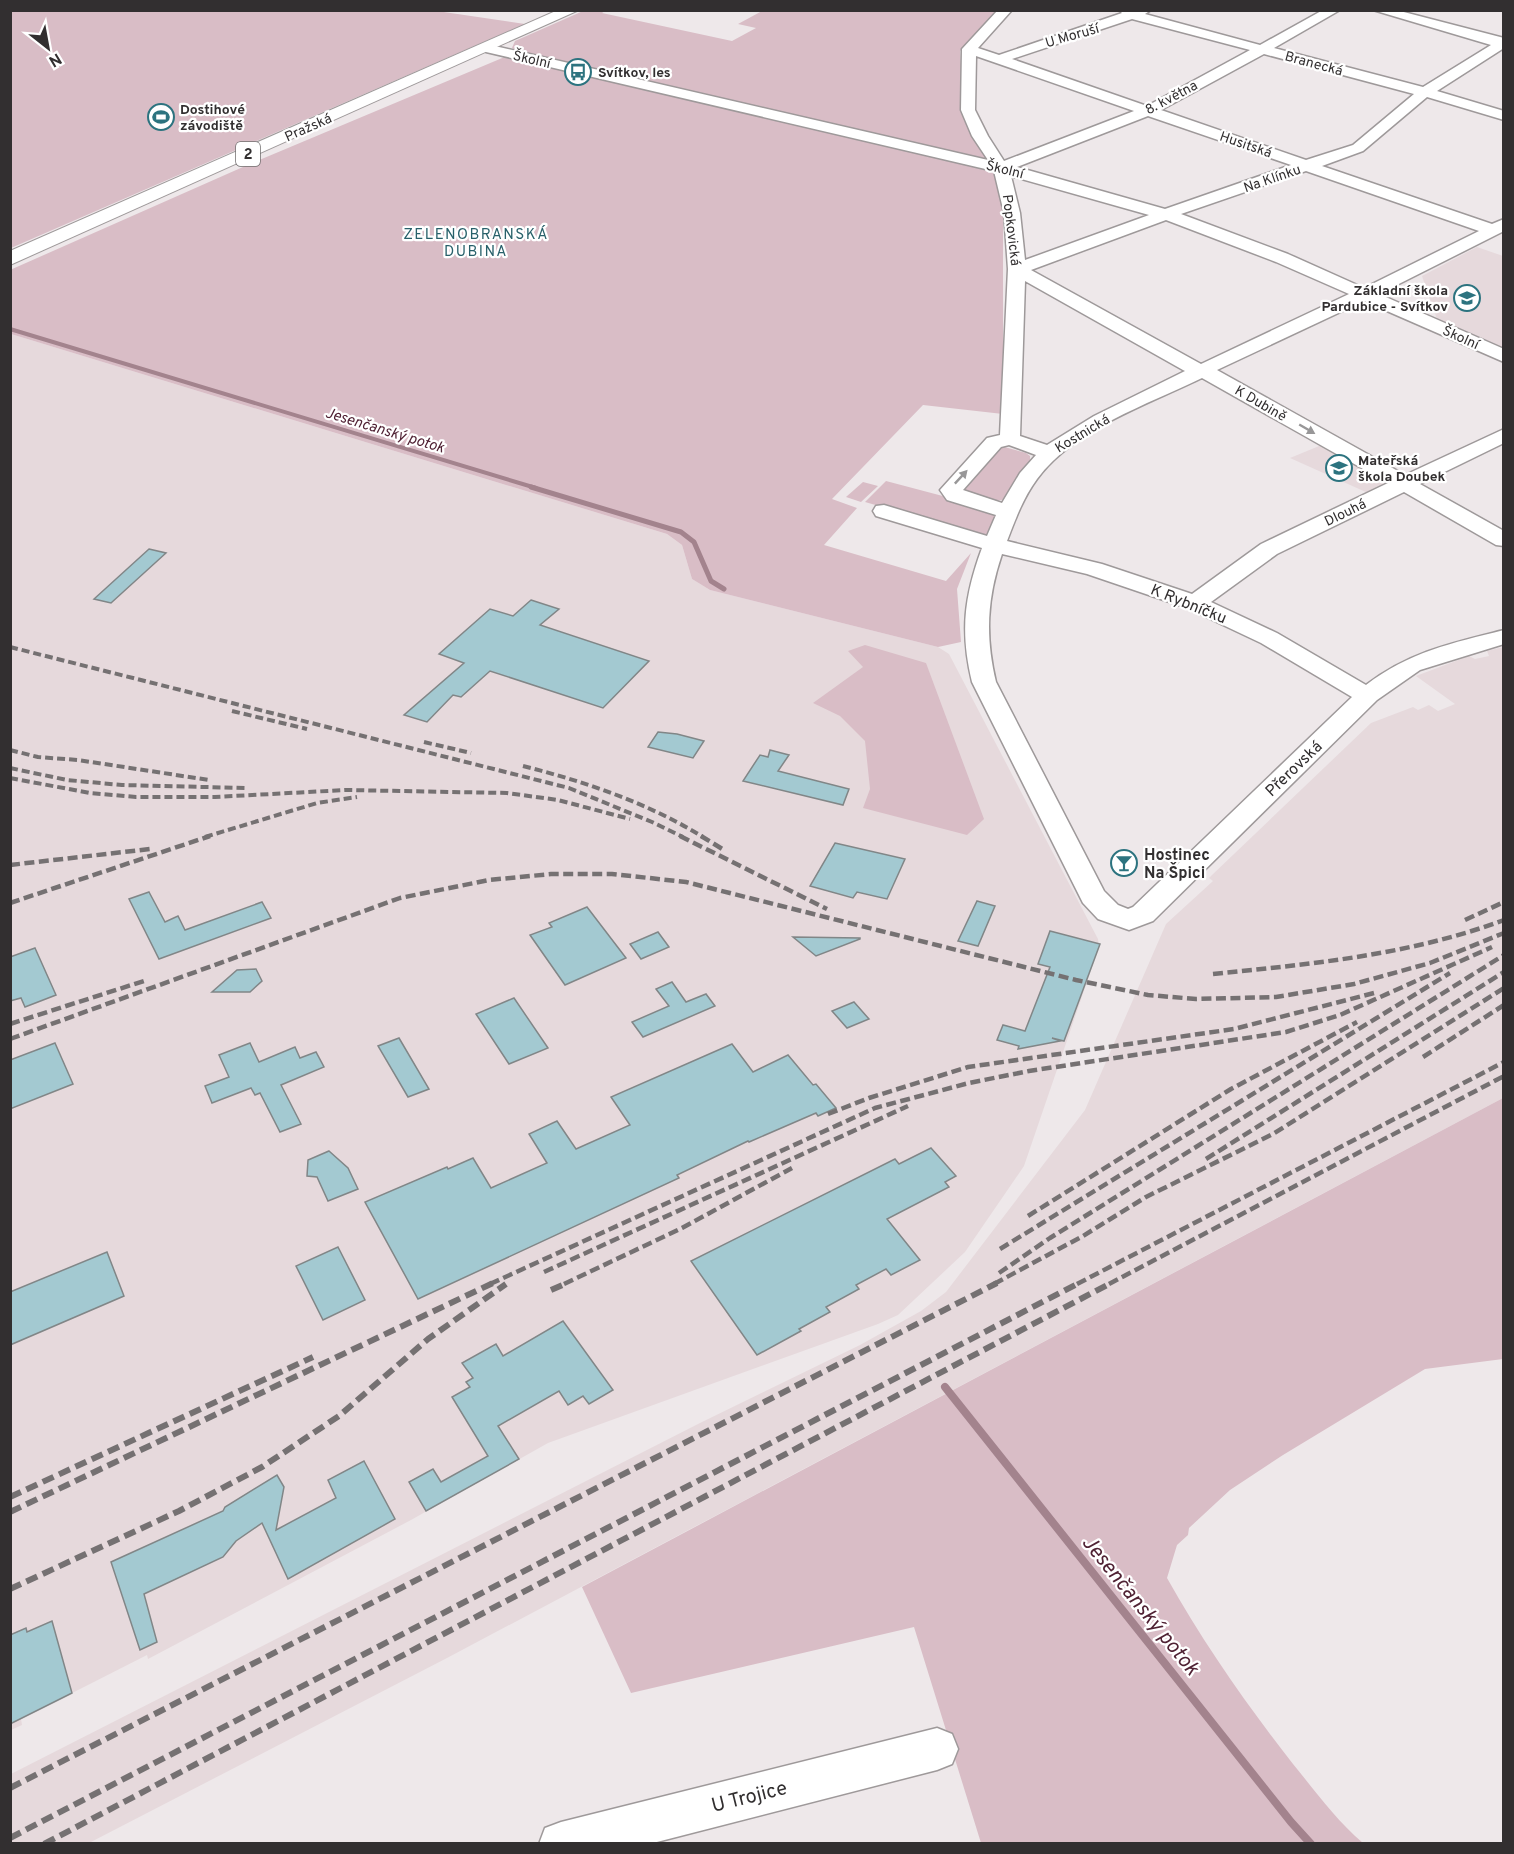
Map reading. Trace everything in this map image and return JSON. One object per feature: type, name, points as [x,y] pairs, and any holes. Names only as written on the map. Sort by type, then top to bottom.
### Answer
[{"type":"main road","name":"Pražská","points":[[10,259],[572,10]]},
{"type":"street","points":[[968,53],[1006,10]]},
{"type":"street","name":"8. května","points":[[1001,168],[1149,110],[1334,10]]},
{"type":"street","points":[[1379,10],[1503,43]]},
{"type":"street","name":"Branecká","points":[[1135,12],[1262,49],[1425,92],[1503,116]]},
{"type":"street","name":"U Moruší","points":[[993,58],[1135,12]]},
{"type":"street","name":"Na Klínku","points":[[1017,269],[1361,146],[1425,92],[1503,43]]},
{"type":"street","name":"Školní","points":[[486,48],[1001,168],[1166,215],[1282,258],[1503,356]]},
{"type":"street","points":[[968,53],[993,58]]},
{"type":"street","name":"Popkovická","points":[[968,53],[968,110],[980,136],[1001,168],[1012,213],[1017,269],[1010,439]]},
{"type":"street","name":"Husitská","points":[[993,58],[1498,227]]},
{"type":"street","name":"Kostnická","points":[[1102,908],[1093,896],[984,682],[977,657],[975,614],[983,572],[1009,512],[1029,476],[1050,453],[1083,430],[1498,227]]},
{"type":"street","name":"K Dubině","points":[[1017,269],[1201,371],[1216,377],[1503,540]]},
{"type":"street","name":"Dlouhá","points":[[1195,603],[1256,557],[1503,435]]},
{"type":"street","points":[[1009,512],[955,495],[951,489],[994,442],[1010,439],[1050,453]]},
{"type":"street","points":[[884,511],[994,545]]},
{"type":"street","name":"K Rybníčku","points":[[994,545],[1094,569],[1195,603],[1269,638],[1341,682],[1368,695]]},
{"type":"street","name":"Přerovská","points":[[1102,908],[1129,920],[1143,914],[1368,695],[1390,678],[1418,662],[1503,637]]},
{"type":"street","name":"U Trojice","points":[[576,1842],[937,1749]]},
{"type":"shaded area","name":"Dostihové závodiště","points":[[11,11],[437,11],[525,24],[11,248]]},
{"type":"shaded area","points":[[583,11],[605,11],[602,13],[732,41],[756,28],[738,24],[762,11],[1003,11],[960,51],[964,110],[993,163],[521,53],[512,48],[515,41]]},
{"type":"shaded area","points":[[507,56],[997,172],[1003,214],[1003,414],[923,405],[832,499],[857,508],[824,545],[946,581],[971,553],[957,589],[961,642],[938,647],[710,590],[692,579],[682,545],[667,534],[11,334],[10,270],[252,163]]},
{"type":"shaded area","name":"Základní škola Pardubice - Svítkov","points":[[1477,247],[1503,256],[1503,349],[1437,319],[1422,276]]},
{"type":"shaded area","points":[[11,334],[667,534],[682,545],[692,579],[710,590],[938,647],[949,654],[1098,939],[1099,947],[1024,1166],[965,1252],[898,1315],[548,1443],[411,1520],[148,1659],[147,1655],[21,1719],[22,1725],[11,1730]]},
{"type":"shaded area","name":"Mateřská škola Doubek","points":[[1324,444],[1384,478],[1385,484],[1368,493],[1290,458]]},
{"type":"shaded area","points":[[1001,446],[1030,456],[1030,464],[1015,488],[1005,499],[999,500],[963,495],[956,486]]},
{"type":"shaded area","points":[[886,481],[988,508],[998,516],[989,535],[984,536],[865,502]]},
{"type":"shaded area","points":[[863,482],[878,486],[861,502],[846,497]]},
{"type":"shaded area","points":[[865,645],[926,663],[984,819],[967,835],[863,808],[870,789],[865,741],[840,716],[813,703],[863,667],[848,651]]},
{"type":"shaded area","points":[[1503,647],[1503,1098],[447,1658],[89,1843],[11,1844],[11,1774],[700,1423],[860,1345],[921,1311],[946,1292],[1085,1110],[1166,924],[1213,881],[1209,878],[1212,875],[1371,723],[1413,707],[1418,710],[1429,705],[1438,711],[1455,704],[1416,676],[1469,656],[1475,659],[1489,656],[1487,651]]},
{"type":"shaded area","points":[[1503,1098],[1503,1359],[1425,1369],[1283,1455],[1230,1490],[1189,1528],[1188,1535],[1177,1545],[1167,1578],[1211,1650],[1259,1719],[1326,1805],[1363,1843],[981,1843],[914,1627],[631,1693],[582,1587]]},
{"type":"building","points":[[149,549],[166,553],[111,603],[94,599]]},
{"type":"building","points":[[531,600],[559,609],[540,625],[649,661],[603,708],[490,671],[461,697],[453,695],[427,722],[404,715],[464,663],[439,654],[490,609],[513,616]]},
{"type":"building","points":[[658,732],[704,741],[693,758],[648,747]]},
{"type":"building","points":[[770,750],[789,755],[778,771],[849,789],[843,805],[743,781],[760,755],[768,757]]},
{"type":"building","points":[[835,843],[905,859],[887,899],[857,892],[853,898],[810,886]]},
{"type":"building","points":[[149,892],[165,922],[178,916],[185,930],[262,902],[271,918],[159,959],[129,899]]},
{"type":"building","points":[[977,901],[995,906],[978,946],[958,941]]},
{"type":"building","points":[[587,907],[626,958],[565,985],[530,935],[552,927],[549,923]]},
{"type":"building","points":[[1050,931],[1100,944],[1064,1041],[1052,1038],[1060,1041],[1018,1049],[1019,1046],[997,1040],[1003,1025],[1025,1031],[1050,967],[1038,964]]},
{"type":"building","points":[[658,932],[669,947],[641,959],[630,944]]},
{"type":"building","points":[[793,937],[860,938],[860,939],[816,956]]},
{"type":"building","points":[[35,948],[56,995],[25,1007],[21,998],[10,1001],[10,957]]},
{"type":"building","points":[[256,969],[262,981],[250,992],[212,992],[237,970]]},
{"type":"building","points":[[672,982],[686,1002],[706,994],[715,1006],[643,1037],[632,1022],[669,1006],[656,989]]},
{"type":"building","points":[[514,998],[548,1048],[509,1064],[476,1014]]},
{"type":"building","points":[[854,1002],[869,1019],[847,1028],[832,1011]]},
{"type":"building","points":[[399,1038],[429,1089],[408,1097],[378,1046]]},
{"type":"building","points":[[55,1043],[73,1084],[10,1109],[10,1060]]},
{"type":"building","points":[[250,1043],[259,1062],[295,1047],[300,1058],[316,1052],[324,1067],[281,1085],[301,1124],[280,1132],[260,1093],[255,1095],[251,1088],[212,1103],[205,1086],[229,1077],[219,1055]]},
{"type":"building","points":[[732,1044],[753,1072],[788,1055],[836,1108],[818,1116],[816,1113],[748,1141],[677,1175],[679,1178],[418,1299],[365,1202],[473,1158],[491,1188],[547,1163],[529,1134],[557,1121],[576,1149],[630,1125],[611,1097]]},
{"type":"building","points":[[931,1148],[956,1176],[945,1182],[949,1187],[887,1219],[920,1260],[891,1275],[886,1269],[856,1285],[859,1289],[826,1307],[830,1312],[757,1355],[691,1261],[895,1159],[899,1164]]},
{"type":"building","points":[[329,1151],[348,1168],[358,1189],[328,1201],[317,1177],[307,1176],[308,1160]]},
{"type":"building","points":[[338,1247],[365,1300],[323,1320],[296,1266]]},
{"type":"building","points":[[107,1252],[124,1296],[10,1345],[10,1292]]},
{"type":"building","points":[[563,1321],[613,1390],[589,1404],[583,1396],[568,1405],[559,1391],[498,1426],[519,1459],[426,1511],[409,1482],[433,1469],[441,1482],[488,1456],[452,1397],[470,1387],[466,1382],[473,1378],[462,1363],[496,1344],[503,1356]]},
{"type":"building","points":[[364,1461],[395,1519],[288,1579],[262,1523],[236,1541],[223,1557],[144,1594],[157,1642],[140,1650],[111,1562],[223,1511],[225,1507],[277,1475],[284,1487],[276,1530],[336,1498],[328,1480]]},
{"type":"building","points":[[52,1621],[72,1693],[10,1724],[10,1635],[26,1628],[27,1632]]},
{"type":"waterway","name":"Jesenčanský potok","points":[[10,329],[536,488]]},
{"type":"waterway","name":"Jesenčanský potok","points":[[531,487],[681,532],[694,542],[711,581],[724,589]]},
{"type":"waterway","name":"Jesenčanský potok","points":[[945,1387],[1291,1822],[1311,1844]]},
{"type":"railway","points":[[10,647],[569,788],[683,837]]},
{"type":"railway","points":[[232,711],[307,729]]},
{"type":"railway","points":[[424,742],[471,753]]},
{"type":"railway","points":[[10,750],[38,757],[78,760],[209,780]]},
{"type":"railway","points":[[523,766],[616,795],[661,814],[703,837]]},
{"type":"railway","points":[[10,768],[67,780],[122,785],[246,788]]},
{"type":"railway","points":[[10,778],[90,793],[136,797],[215,797],[346,790],[507,793],[558,800],[630,819]]},
{"type":"railway","points":[[205,837],[317,803],[357,797]]},
{"type":"railway","points":[[10,903],[210,836]]},
{"type":"railway","points":[[680,836],[827,909]]},
{"type":"railway","points":[[701,836],[724,850]]},
{"type":"railway","points":[[10,865],[150,849]]},
{"type":"railway","points":[[10,1039],[400,898],[489,880],[551,874],[612,874],[686,882],[1076,980],[1148,995],[1196,999],[1276,997],[1354,984],[1430,963],[1504,933]]},
{"type":"railway","points":[[1465,920],[1504,902]]},
{"type":"railway","points":[[1213,974],[1324,962],[1397,950],[1469,932],[1504,920]]},
{"type":"railway","points":[[490,1284],[875,1108],[969,1083],[1029,1071],[1286,1032],[1340,1015],[1492,947]]},
{"type":"railway","points":[[999,1273],[1050,1238],[1504,955]]},
{"type":"railway","points":[[1206,1159],[1504,972]]},
{"type":"railway","points":[[1000,1249],[1450,973]]},
{"type":"railway","points":[[10,1024],[147,980]]},
{"type":"railway","points":[[994,1284],[1083,1236],[1146,1197],[1273,1134],[1504,988]]},
{"type":"railway","points":[[828,1114],[869,1098],[968,1067],[1234,1029],[1374,993]]},
{"type":"railway","points":[[1423,1057],[1504,1005]]},
{"type":"railway","points":[[1028,1216],[1231,1089],[1357,1022]]},
{"type":"railway","points":[[1077,1284],[1504,1062]]},
{"type":"railway","points":[[1109,1284],[1504,1076]]},
{"type":"railway","points":[[544,1272],[908,1106]]},
{"type":"railway","points":[[564,1284],[682,1228],[792,1168]]},
{"type":"railway","points":[[10,1512],[493,1283]]},
{"type":"railway","points":[[551,1290],[567,1283]]},
{"type":"railway","points":[[10,1788],[997,1283]]},
{"type":"railway","points":[[10,1838],[1079,1283]]},
{"type":"railway","points":[[44,1844],[1111,1283]]},
{"type":"railway","points":[[10,1589],[179,1511],[262,1467],[339,1416],[428,1339],[506,1284]]},
{"type":"railway","points":[[10,1497],[313,1357]]},
{"type":"place","name":"Svítkov, les","points":[[578,72]]},
{"type":"place","name":"Dostihové závodiště","points":[[161,117]]},
{"type":"place","name":"Základní škola Pardubice - Svítkov","points":[[1467,298]]},
{"type":"place","name":"Mateřská škola Doubek","points":[[1339,468]]},
{"type":"place","name":"Hostinec Na Špici","points":[[1124,863]]},
{"type":"district","name":"ZELENOBRANSKÁ DUBINA","points":[[476,242]]}]
